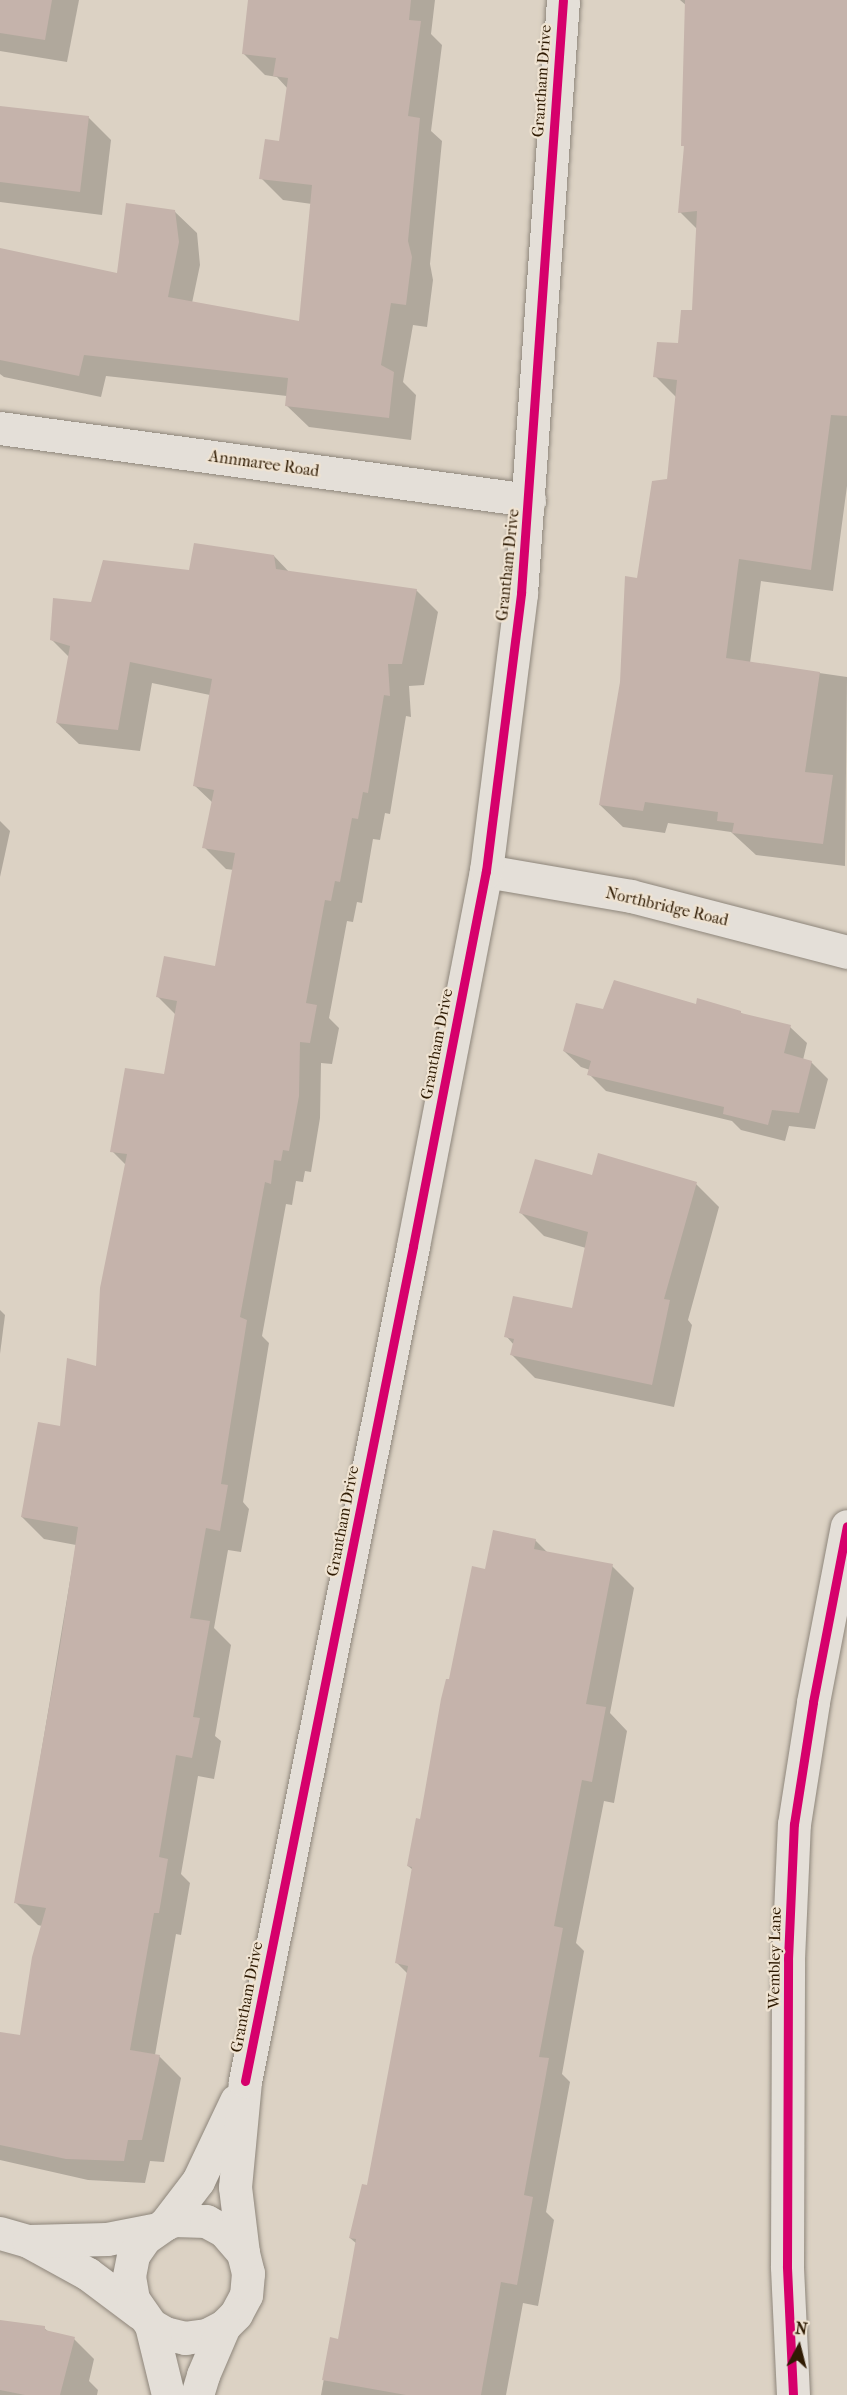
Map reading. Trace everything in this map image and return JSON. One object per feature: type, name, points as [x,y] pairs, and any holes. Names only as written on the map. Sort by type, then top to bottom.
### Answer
[{"type":"street","name":"Grantham Drive","points":[[197,2395],[202,2375],[224,2326],[236,2314],[246,2295],[248,2273],[243,2253],[235,2187],[245,2081],[411,1258],[486,871],[521,593],[562,0]]},
{"type":"street","name":"Annmaree Road","points":[[0,428],[529,500]]},
{"type":"street","name":"Northbridge Road","points":[[486,871],[631,896],[847,952]]},
{"type":"street","name":"Wembley Lane","points":[[793,2395],[788,2243],[788,1959],[794,1824],[813,1702],[847,1526]]},
{"type":"street","name":"Grantham Drive","points":[[168,2395],[145,2319],[133,2299],[129,2276],[133,2255],[198,2181],[245,2081]]},
{"type":"street","points":[[14,2237],[108,2240],[184,2220],[206,2221],[224,2231],[243,2253]]},
{"type":"street","points":[[14,2237],[88,2274],[165,2333],[185,2338],[206,2336],[224,2326]]},
{"type":"building","points":[[0,0],[52,0],[45,40],[0,33]]},
{"type":"building","points":[[248,0],[411,0],[409,20],[421,21],[408,116],[420,118],[408,241],[412,257],[406,305],[391,303],[381,365],[394,372],[389,418],[285,406],[288,378],[84,355],[79,376],[0,360],[0,248],[117,273],[126,203],[175,210],[179,242],[168,297],[299,321],[312,185],[259,179],[265,139],[279,141],[288,78],[273,76],[276,58],[242,54]]},
{"type":"building","points":[[685,0],[847,0],[847,416],[831,415],[811,570],[739,559],[726,658],[820,672],[805,772],[833,775],[823,844],[732,833],[734,823],[717,821],[718,812],[645,802],[643,811],[599,805],[620,682],[625,576],[637,578],[652,481],[667,479],[677,380],[653,377],[657,342],[678,343],[681,310],[692,310],[697,211],[678,213],[684,146],[681,146]]},
{"type":"building","points":[[0,106],[89,116],[80,192],[0,182]]},
{"type":"building","points":[[194,543],[274,555],[276,569],[417,589],[402,664],[388,664],[390,696],[384,695],[368,793],[363,792],[358,819],[352,818],[340,882],[335,881],[331,901],[325,900],[306,1003],[317,1005],[310,1043],[300,1042],[299,1096],[289,1151],[283,1150],[281,1161],[274,1160],[271,1184],[265,1182],[240,1317],[247,1320],[221,1484],[228,1485],[220,1531],[206,1528],[190,1618],[210,1621],[193,1717],[200,1718],[192,1758],[176,1755],[159,1857],[168,1859],[159,1913],[154,1913],[130,2050],[160,2055],[142,2140],[128,2140],[124,2161],[66,2159],[0,2145],[0,2032],[20,2035],[32,1957],[46,1908],[14,1903],[60,1646],[78,1527],[21,1517],[38,1422],[60,1426],[67,1358],[96,1366],[100,1288],[127,1154],[110,1152],[125,1068],[164,1074],[177,1001],[156,997],[164,956],[215,966],[235,853],[202,848],[214,790],[193,786],[212,679],[130,662],[118,730],[56,723],[70,646],[50,640],[53,598],[91,602],[103,560],[189,570]]},
{"type":"building","points":[[614,980],[696,1004],[697,998],[741,1011],[741,1013],[791,1025],[784,1053],[812,1061],[799,1113],[772,1110],[768,1125],[723,1114],[724,1107],[587,1075],[591,1061],[563,1051],[576,1003],[603,1009]]},
{"type":"building","points":[[598,1153],[697,1182],[664,1299],[670,1300],[652,1385],[510,1355],[514,1339],[504,1337],[513,1296],[572,1308],[588,1232],[519,1213],[535,1159],[592,1175]]},
{"type":"building","points":[[493,1530],[536,1539],[534,1549],[613,1564],[586,1704],[606,1707],[592,1782],[582,1780],[554,1926],[563,1928],[539,2057],[549,2058],[524,2195],[533,2197],[517,2285],[501,2282],[481,2395],[406,2395],[322,2380],[330,2337],[338,2339],[356,2239],[349,2238],[362,2184],[367,2185],[408,1966],[395,1963],[412,1867],[407,1866],[416,1818],[420,1819],[441,1699],[446,1679],[449,1679],[472,1566],[485,1569]]},
{"type":"building","points":[[0,2320],[45,2326],[45,2330],[75,2337],[60,2395],[25,2395],[0,2390]]},
{"type":"cycle path","points":[[245,2081],[486,871],[521,593],[563,0]]},
{"type":"cycle path","points":[[793,2395],[787,2266],[788,1959],[794,1824],[813,1702],[847,1526]]}]
